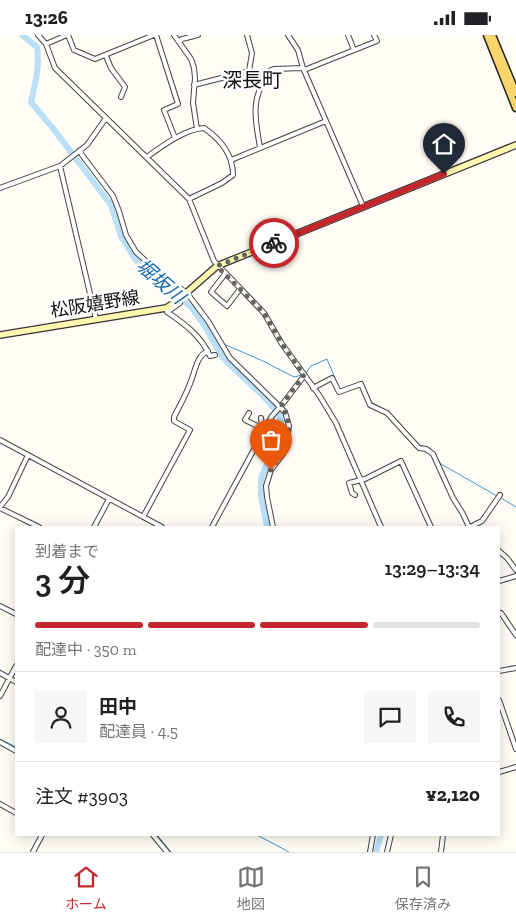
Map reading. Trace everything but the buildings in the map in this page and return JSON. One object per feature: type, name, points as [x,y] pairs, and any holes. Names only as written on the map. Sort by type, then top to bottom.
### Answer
[{"type":"main road","points":[[486,35],[516,108]]},
{"type":"main road","points":[[492,35],[516,93]]},
{"type":"main road","name":"松阪嬉野線","points":[[0,335],[166,309],[217,266],[516,145]]},
{"type":"street","points":[[38,35],[46,44],[55,68],[189,199],[217,266],[264,313],[282,344],[336,423],[381,526]]},
{"type":"street","points":[[46,44],[68,35],[74,49],[95,59],[155,35],[178,104],[164,111],[175,137]]},
{"type":"street","points":[[174,35],[191,59],[195,72],[193,103],[196,129]]},
{"type":"street","points":[[179,42],[182,39],[198,35]]},
{"type":"street","points":[[247,35],[252,53],[249,71]]},
{"type":"street","points":[[288,35],[298,49],[303,69],[363,206]]},
{"type":"street","points":[[348,35],[354,50]]},
{"type":"street","points":[[194,85],[249,71],[264,73],[274,69],[303,69],[377,41],[374,35]]},
{"type":"street","points":[[106,56],[111,68],[125,87],[121,97]]},
{"type":"street","points":[[260,148],[256,105],[264,73]]},
{"type":"street","points":[[0,188],[60,166],[87,145],[106,118]]},
{"type":"street","points":[[231,160],[326,121]]},
{"type":"street","points":[[147,157],[175,137],[196,129],[204,129],[216,138],[231,160],[232,176],[189,199]]},
{"type":"street","points":[[79,151],[113,196],[120,211],[128,239],[136,251],[161,275],[187,293],[205,317],[230,358],[281,407],[288,420],[288,440],[283,453],[268,475],[266,486],[273,526]]},
{"type":"street","points":[[60,166],[96,319]]},
{"type":"street","points":[[225,274],[211,293],[227,306],[240,289]]},
{"type":"street","points":[[177,301],[180,303],[167,312],[189,327],[206,345],[210,356],[215,355]]},
{"type":"street","points":[[143,517],[190,430],[174,421],[174,417],[192,379],[194,369],[205,352],[208,351]]},
{"type":"street","points":[[213,526],[263,429],[281,407],[303,374]]},
{"type":"street","points":[[313,388],[332,377],[339,392],[361,384],[370,405],[386,413],[419,448],[426,449],[433,454],[453,499],[469,526]]},
{"type":"street","points":[[248,413],[245,420],[263,429]]},
{"type":"street","points":[[261,418],[263,429]]},
{"type":"street","points":[[0,440],[143,517],[155,526]]},
{"type":"street","points":[[28,455],[8,497],[0,508],[37,526]]},
{"type":"street","points":[[355,495],[352,493],[349,483],[361,480],[401,461],[431,526]]},
{"type":"street","points":[[472,526],[482,521],[499,497]]},
{"type":"street","points":[[95,526],[109,499]]},
{"type":"street","points":[[500,552],[516,570]]},
{"type":"street","points":[[500,581],[516,576]]},
{"type":"street","points":[[0,606],[15,614]]},
{"type":"street","points":[[500,614],[516,635]]},
{"type":"street","points":[[500,671],[516,667]]},
{"type":"street","points":[[0,696],[15,668]]},
{"type":"street","points":[[0,673],[15,681]]},
{"type":"street","points":[[500,703],[516,749]]},
{"type":"street","points":[[0,742],[15,750]]},
{"type":"street","points":[[500,771],[516,767]]},
{"type":"street","points":[[0,804],[15,812]]},
{"type":"street","points":[[33,852],[41,836]]},
{"type":"street","points":[[154,836],[167,852]]},
{"type":"street","points":[[370,852],[373,836]]},
{"type":"street","points":[[387,852],[391,836]]},
{"type":"street","points":[[441,852],[443,836]]},
{"type":"waterway","name":"堀坂川","points":[[22,35],[37,47],[38,54],[31,102],[111,205],[121,236],[135,259],[149,273],[191,307],[223,358],[279,414],[282,426],[279,446],[265,468],[261,479],[261,497],[267,526]]},
{"type":"waterway","points":[[226,345],[294,377],[302,375]]},
{"type":"waterway","points":[[306,373],[311,366],[327,359],[340,390],[362,381],[371,402],[387,411]]},
{"type":"waterway","points":[[407,432],[419,445],[430,448],[441,464],[497,496]]},
{"type":"waterway","points":[[501,498],[516,507]]},
{"type":"waterway","points":[[0,670],[15,678]]},
{"type":"waterway","points":[[0,739],[15,746]]},
{"type":"waterway","points":[[158,836],[171,852]]},
{"type":"waterway","points":[[259,836],[289,852]]},
{"type":"waterway","name":"堀坂川","points":[[376,852],[381,836]]},
{"type":"way so far","points":[[271,470],[285,450],[288,440],[288,417],[281,406],[304,375],[282,344],[264,313],[217,266],[274,243]]},
{"type":"district","name":"深長町","points":[[252,80]]},
{"type":"route","points":[[274,243],[444,174]]}]
